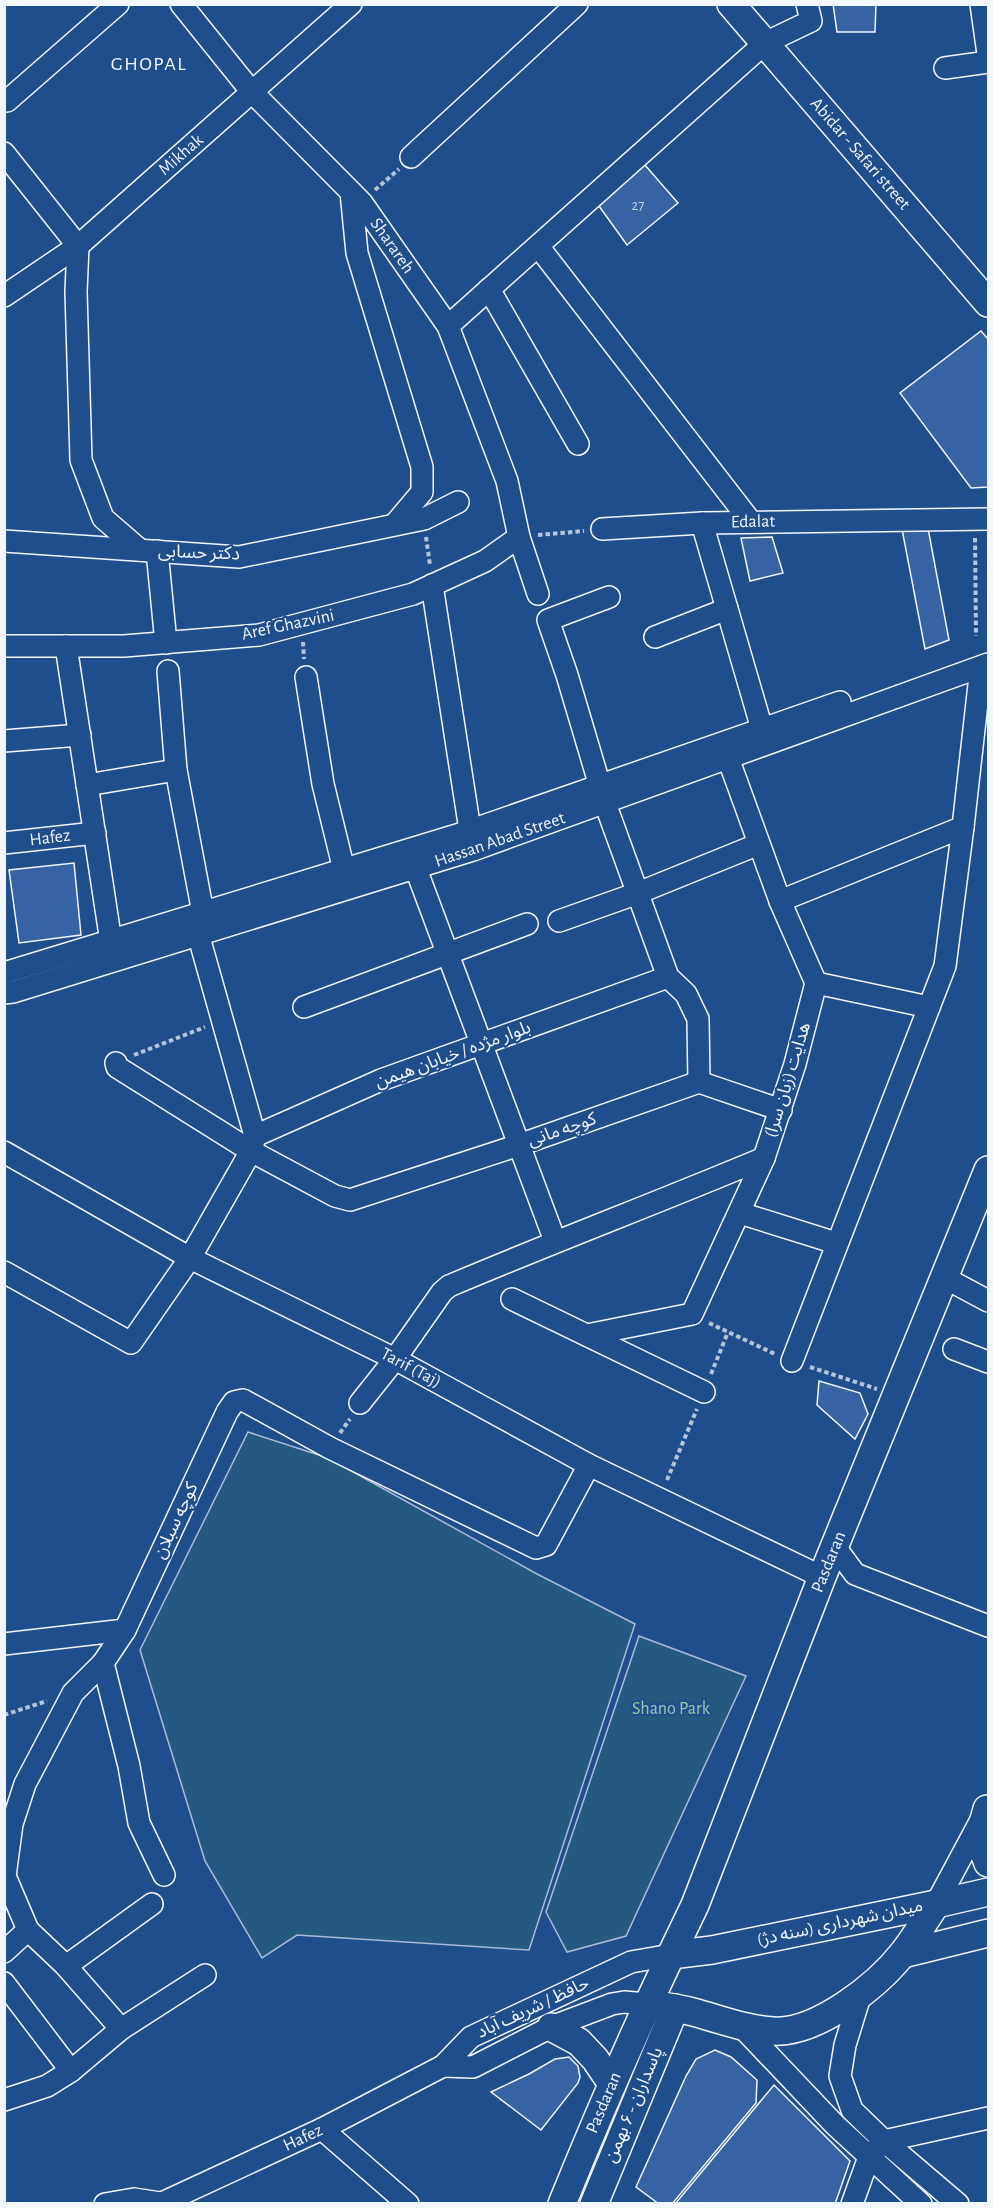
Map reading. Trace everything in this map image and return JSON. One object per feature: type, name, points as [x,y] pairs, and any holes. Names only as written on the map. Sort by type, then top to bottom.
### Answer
[{"type":"main road","name":"Abidar - Safari street","points":[[731,4],[988,303]]},
{"type":"main road","name":"Pasdaran","points":[[671,1955],[695,1905],[822,1577],[988,1170]]},
{"type":"main road","points":[[988,1808],[980,1832],[981,1847],[988,1863]]},
{"type":"main road","points":[[936,1904],[988,1892]]},
{"type":"main road","name":"میدان شهرداری (سنه دژ)","points":[[671,1955],[712,1950],[936,1904]]},
{"type":"main road","name":"میدان شهرداری (سنه دژ)","points":[[648,2004],[675,2008],[741,2026],[779,2031],[804,2028],[827,2017],[861,1993],[903,1954],[936,1904]]},
{"type":"main road","points":[[903,1954],[988,1933]]},
{"type":"main road","points":[[648,2004],[671,1955]]},
{"type":"main road","name":"Pasdaran","points":[[562,2204],[648,2004]]},
{"type":"main road","name":"پاسداران - ۶ بهمن","points":[[594,2204],[675,2008]]},
{"type":"main road","points":[[551,2027],[579,2042],[595,2059],[612,2084]]},
{"type":"street","points":[[7,101],[118,4]]},
{"type":"street","name":"Sharareh","points":[[181,4],[251,92],[356,197],[448,326],[507,481],[519,537],[538,594]]},
{"type":"street","name":"Mikhak","points":[[4,296],[78,246],[351,4]]},
{"type":"street","points":[[411,157],[576,4]]},
{"type":"street","points":[[448,326],[765,43],[811,21],[807,4]]},
{"type":"street","points":[[981,4],[988,54]]},
{"type":"street","points":[[945,68],[988,62]]},
{"type":"street","points":[[5,155],[78,246],[76,292],[81,460],[103,518],[149,551],[166,642]]},
{"type":"street","points":[[356,197],[357,254],[422,467],[422,492],[395,524]]},
{"type":"street","points":[[538,246],[751,522]]},
{"type":"street","points":[[489,289],[578,444]]},
{"type":"street","name":"دکتر حسابی","points":[[4,541],[239,557],[424,519],[458,502]]},
{"type":"street","name":"Edalat","points":[[602,529],[702,523],[982,519]]},
{"type":"street","points":[[702,523],[762,729]]},
{"type":"street","name":"Aref Ghazvini","points":[[4,646],[124,646],[259,635],[413,594],[485,561],[519,537]]},
{"type":"street","points":[[432,585],[472,840]]},
{"type":"street","points":[[609,597],[548,620],[567,675],[602,794],[668,977],[686,994],[698,1019],[699,1082],[781,1110]]},
{"type":"street","points":[[656,637],[727,609]]},
{"type":"street","points":[[66,646],[111,942]]},
{"type":"street","points":[[792,1361],[945,966],[983,654]]},
{"type":"street","name":"Hassan Abad Street","points":[[724,751],[762,729],[983,654]]},
{"type":"street","name":"Hassan Abad Street","points":[[4,993],[13,992],[198,921],[344,870],[472,840],[724,751],[983,654]]},
{"type":"street","points":[[4,1272],[131,1343],[190,1258],[253,1144],[198,921],[176,770],[168,671]]},
{"type":"street","points":[[306,677],[323,784],[344,870]]},
{"type":"street","points":[[4,741],[80,735]]},
{"type":"street","points":[[724,751],[780,901],[816,983],[929,1007]]},
{"type":"street","points":[[87,785],[176,770]]},
{"type":"street","points":[[780,901],[963,827]]},
{"type":"street","name":"Hafez","points":[[4,843],[95,833]]},
{"type":"street","name":"Hassan Abad Street","points":[[4,973],[111,942],[416,869],[472,840]]},
{"type":"street","points":[[559,921],[638,894],[759,844]]},
{"type":"street","points":[[416,869],[555,1241]]},
{"type":"street","points":[[304,1006],[527,924]]},
{"type":"street","name":"بلوار مژده / خیابان هیمن","points":[[253,1144],[381,1080],[668,977]]},
{"type":"street","name":"هدایت (زبان سرا)","points":[[395,1359],[442,1292],[449,1286],[764,1158],[795,1064],[816,983]]},
{"type":"street","points":[[116,1063],[117,1067],[253,1144]]},
{"type":"street","name":"کوچه مانی","points":[[253,1144],[342,1198],[350,1200],[519,1145],[699,1082]]},
{"type":"street","name":"Tarif (Taj)","points":[[4,1152],[190,1258],[395,1359],[589,1466],[822,1577]]},
{"type":"street","points":[[587,1335],[692,1314],[764,1158]]},
{"type":"street","points":[[740,1213],[836,1243]]},
{"type":"street","points":[[945,1278],[988,1301]]},
{"type":"street","points":[[512,1299],[704,1392]]},
{"type":"street","points":[[954,1349],[988,1362]]},
{"type":"street","points":[[360,1403],[395,1359]]},
{"type":"street","name":"کوچه سبلان","points":[[125,1630],[227,1412],[234,1402],[243,1400],[330,1448],[536,1548],[546,1545],[589,1466]]},
{"type":"street","points":[[835,1547],[855,1574],[988,1626]]},
{"type":"street","points":[[4,1644],[125,1630]]},
{"type":"street","points":[[121,2029],[66,1966],[28,1930],[5,1876],[12,1824],[26,1784],[73,1693],[103,1664],[125,1630]]},
{"type":"street","points":[[103,1664],[129,1766],[140,1823],[164,1875]]},
{"type":"street","points":[[936,1904],[988,1808]]},
{"type":"street","points":[[66,1966],[152,1904]]},
{"type":"street","points":[[4,1952],[28,1930]]},
{"type":"street","name":"حافظ / شریف آباد","points":[[443,2066],[471,2037],[631,1962],[671,1955]]},
{"type":"street","points":[[4,2100],[47,2086],[71,2071],[121,2029],[205,1975]]},
{"type":"street","points":[[4,1983],[71,2071]]},
{"type":"street","points":[[861,1993],[845,2046],[840,2076],[852,2110],[884,2141],[958,2204]]},
{"type":"street","name":"حافظ / شریف آباد","points":[[443,2066],[473,2067],[551,2027],[612,2004],[624,2002],[648,2004]]},
{"type":"street","points":[[741,2026],[869,2157],[921,2204]]},
{"type":"street","name":"Hafez","points":[[160,2203],[322,2129],[443,2066]]},
{"type":"street","points":[[852,2204],[869,2157],[884,2141],[988,2118]]},
{"type":"street","points":[[322,2129],[408,2204]]},
{"type":"street","points":[[105,2204],[134,2199],[160,2203]]},
{"type":"path","points":[[356,197],[411,157]]},
{"type":"path","points":[[424,519],[432,585]]},
{"type":"path","points":[[982,519],[983,654]]},
{"type":"path","points":[[519,537],[602,529]]},
{"type":"path","points":[[301,624],[306,677]]},
{"type":"path","points":[[116,1063],[222,1020]]},
{"type":"path","points":[[667,1480],[728,1332]]},
{"type":"path","points":[[330,1448],[360,1403]]},
{"type":"path","points":[[4,1715],[73,1693]]},
{"type":"green space","points":[[248,1432],[328,1458],[537,1574],[635,1624],[529,1950],[297,1935],[262,1958],[205,1861],[140,1650]]},
{"type":"green space","name":"Shano Park","points":[[639,1636],[746,1676],[626,1936],[567,1952],[546,1912]]},
{"type":"building","points":[[833,4],[876,4],[875,32],[837,32]]},
{"type":"building","points":[[644,164],[678,203],[627,245],[599,206]]},
{"type":"building","points":[[981,331],[988,339],[988,487],[971,488],[900,393]]},
{"type":"building","points":[[927,523],[949,640],[925,649],[901,524]]},
{"type":"building","points":[[772,537],[783,573],[750,581],[741,538]]},
{"type":"building","points":[[74,863],[81,935],[19,943],[9,870]]},
{"type":"building","points":[[819,1381],[860,1393],[868,1414],[855,1439],[817,1405]]},
{"type":"building","points":[[715,2050],[731,2057],[757,2080],[756,2103],[672,2204],[659,2204],[636,2187],[686,2076],[696,2059]]},
{"type":"building","points":[[569,2057],[578,2066],[580,2077],[578,2083],[541,2130],[491,2092],[555,2059]]},
{"type":"building","points":[[774,2085],[850,2161],[835,2204],[675,2204]]},
{"type":"district","name":"GHOPAL","points":[[149,64]]}]
